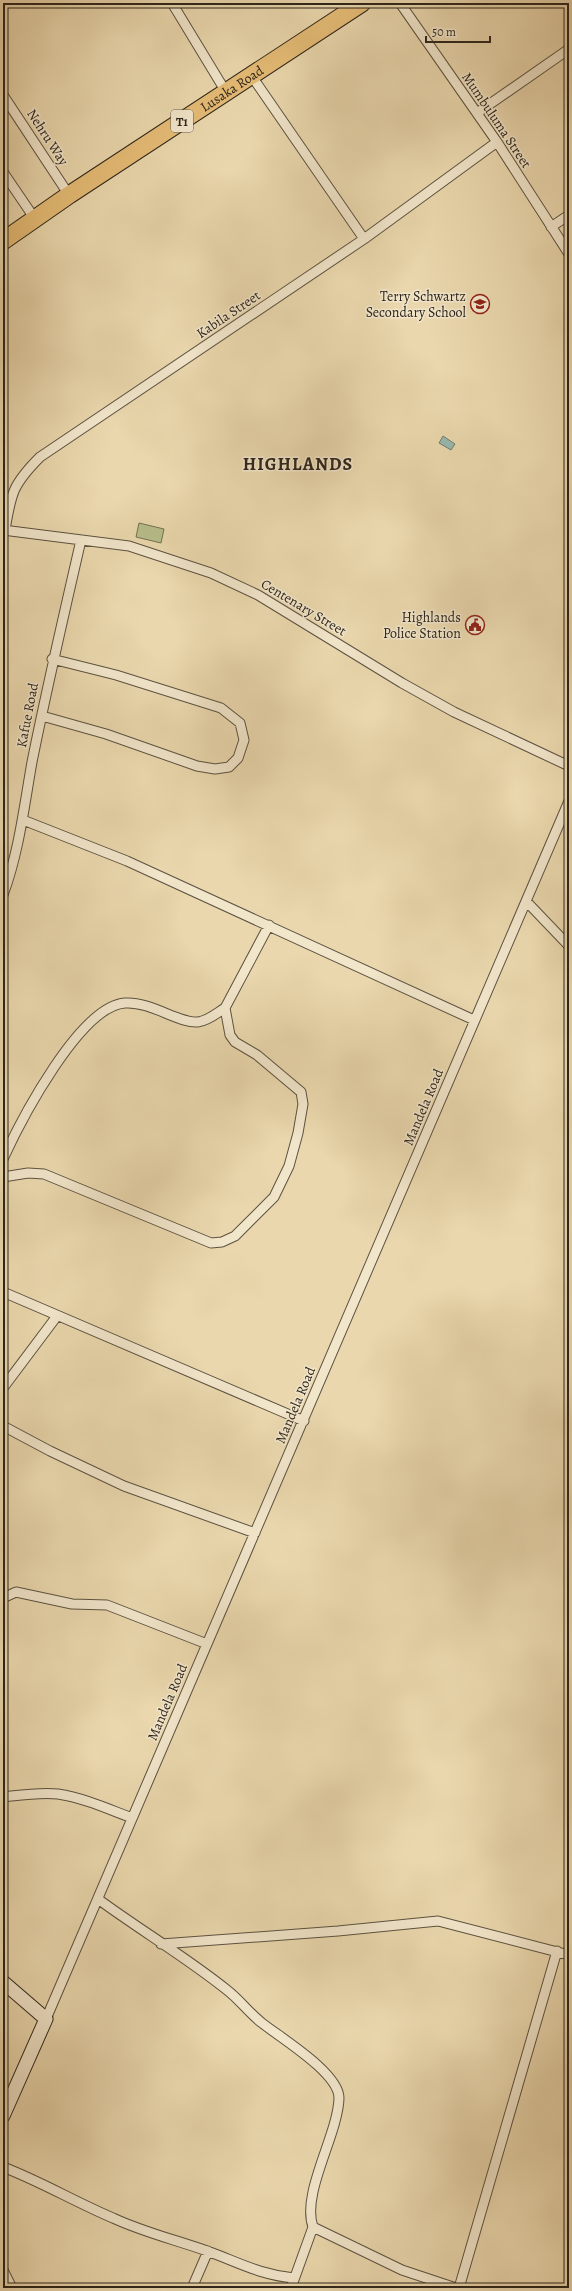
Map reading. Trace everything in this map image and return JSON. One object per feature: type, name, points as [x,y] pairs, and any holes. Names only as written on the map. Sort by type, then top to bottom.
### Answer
[{"type":"highway","name":"Lusaka Road","points":[[3,241],[69,195],[362,3]]},
{"type":"street","points":[[172,3],[226,92]]},
{"type":"street","name":"Mumbuluma Street","points":[[400,3],[497,142],[569,254]]},
{"type":"street","points":[[477,113],[569,49]]},
{"type":"street","points":[[251,76],[364,239]]},
{"type":"street","name":"Nehru Way","points":[[3,94],[69,195]]},
{"type":"street","name":"Kabila Street","points":[[4,530],[14,489],[23,474],[40,457],[364,239],[497,142]]},
{"type":"street","points":[[3,172],[35,219]]},
{"type":"street","points":[[551,227],[569,214]]},
{"type":"street","name":"Centenary Street","points":[[4,530],[129,546],[218,576],[258,595],[402,683],[454,712],[569,766]]},
{"type":"street","name":"Kafue Road","points":[[3,895],[23,820],[52,659],[82,540]]},
{"type":"street","points":[[42,716],[106,734],[197,766],[215,770],[229,767],[238,758],[244,740],[240,723],[221,708],[116,675],[52,659]]},
{"type":"street","name":"Mandela Road","points":[[46,2019],[569,801]]},
{"type":"street","points":[[23,820],[91,846],[269,925],[474,1020]]},
{"type":"street","points":[[526,901],[569,946]]},
{"type":"street","points":[[3,1159],[52,1070],[80,1032],[107,1008],[125,1003],[152,1006],[188,1021],[198,1022],[210,1018],[225,1008],[269,925]]},
{"type":"street","points":[[3,1177],[28,1173],[44,1174],[204,1241],[211,1243],[222,1242],[235,1236],[274,1197],[289,1166],[298,1133],[303,1104],[301,1092],[290,1081],[257,1055],[235,1042],[230,1035],[225,1008]]},
{"type":"street","points":[[3,1292],[304,1421]]},
{"type":"street","points":[[3,1388],[57,1316]]},
{"type":"street","points":[[3,1426],[50,1451],[124,1486],[255,1533]]},
{"type":"street","points":[[3,1598],[16,1592],[72,1604],[107,1605],[207,1644]]},
{"type":"street","points":[[3,1797],[29,1794],[59,1794],[92,1803],[132,1818]]},
{"type":"street","points":[[98,1899],[229,1991],[260,2022],[314,2062],[337,2089],[339,2097],[336,2114],[311,2201],[310,2218],[313,2227],[291,2288]]},
{"type":"street","points":[[161,1944],[338,1931],[438,1921],[569,1955]]},
{"type":"street","points":[[459,2288],[557,1952]]},
{"type":"street","points":[[3,1982],[46,2019],[3,2116]]},
{"type":"street","points":[[3,2166],[41,2182],[114,2219],[208,2252],[264,2274],[294,2278]]},
{"type":"street","points":[[313,2227],[402,2270],[456,2288]]},
{"type":"street","points":[[192,2288],[208,2252]]},
{"type":"street","points":[[3,2270],[12,2288]]},
{"type":"green space","points":[[139,523],[164,529],[161,543],[136,537]]},
{"type":"water","points":[[443,436],[455,444],[451,450],[439,443]]},
{"type":"place","name":"Terry Schwartz Secondary School","points":[[480,304]]},
{"type":"place","name":"Highlands Police Station","points":[[475,625]]},
{"type":"district","name":"HIGHLANDS","points":[[298,464]]}]
